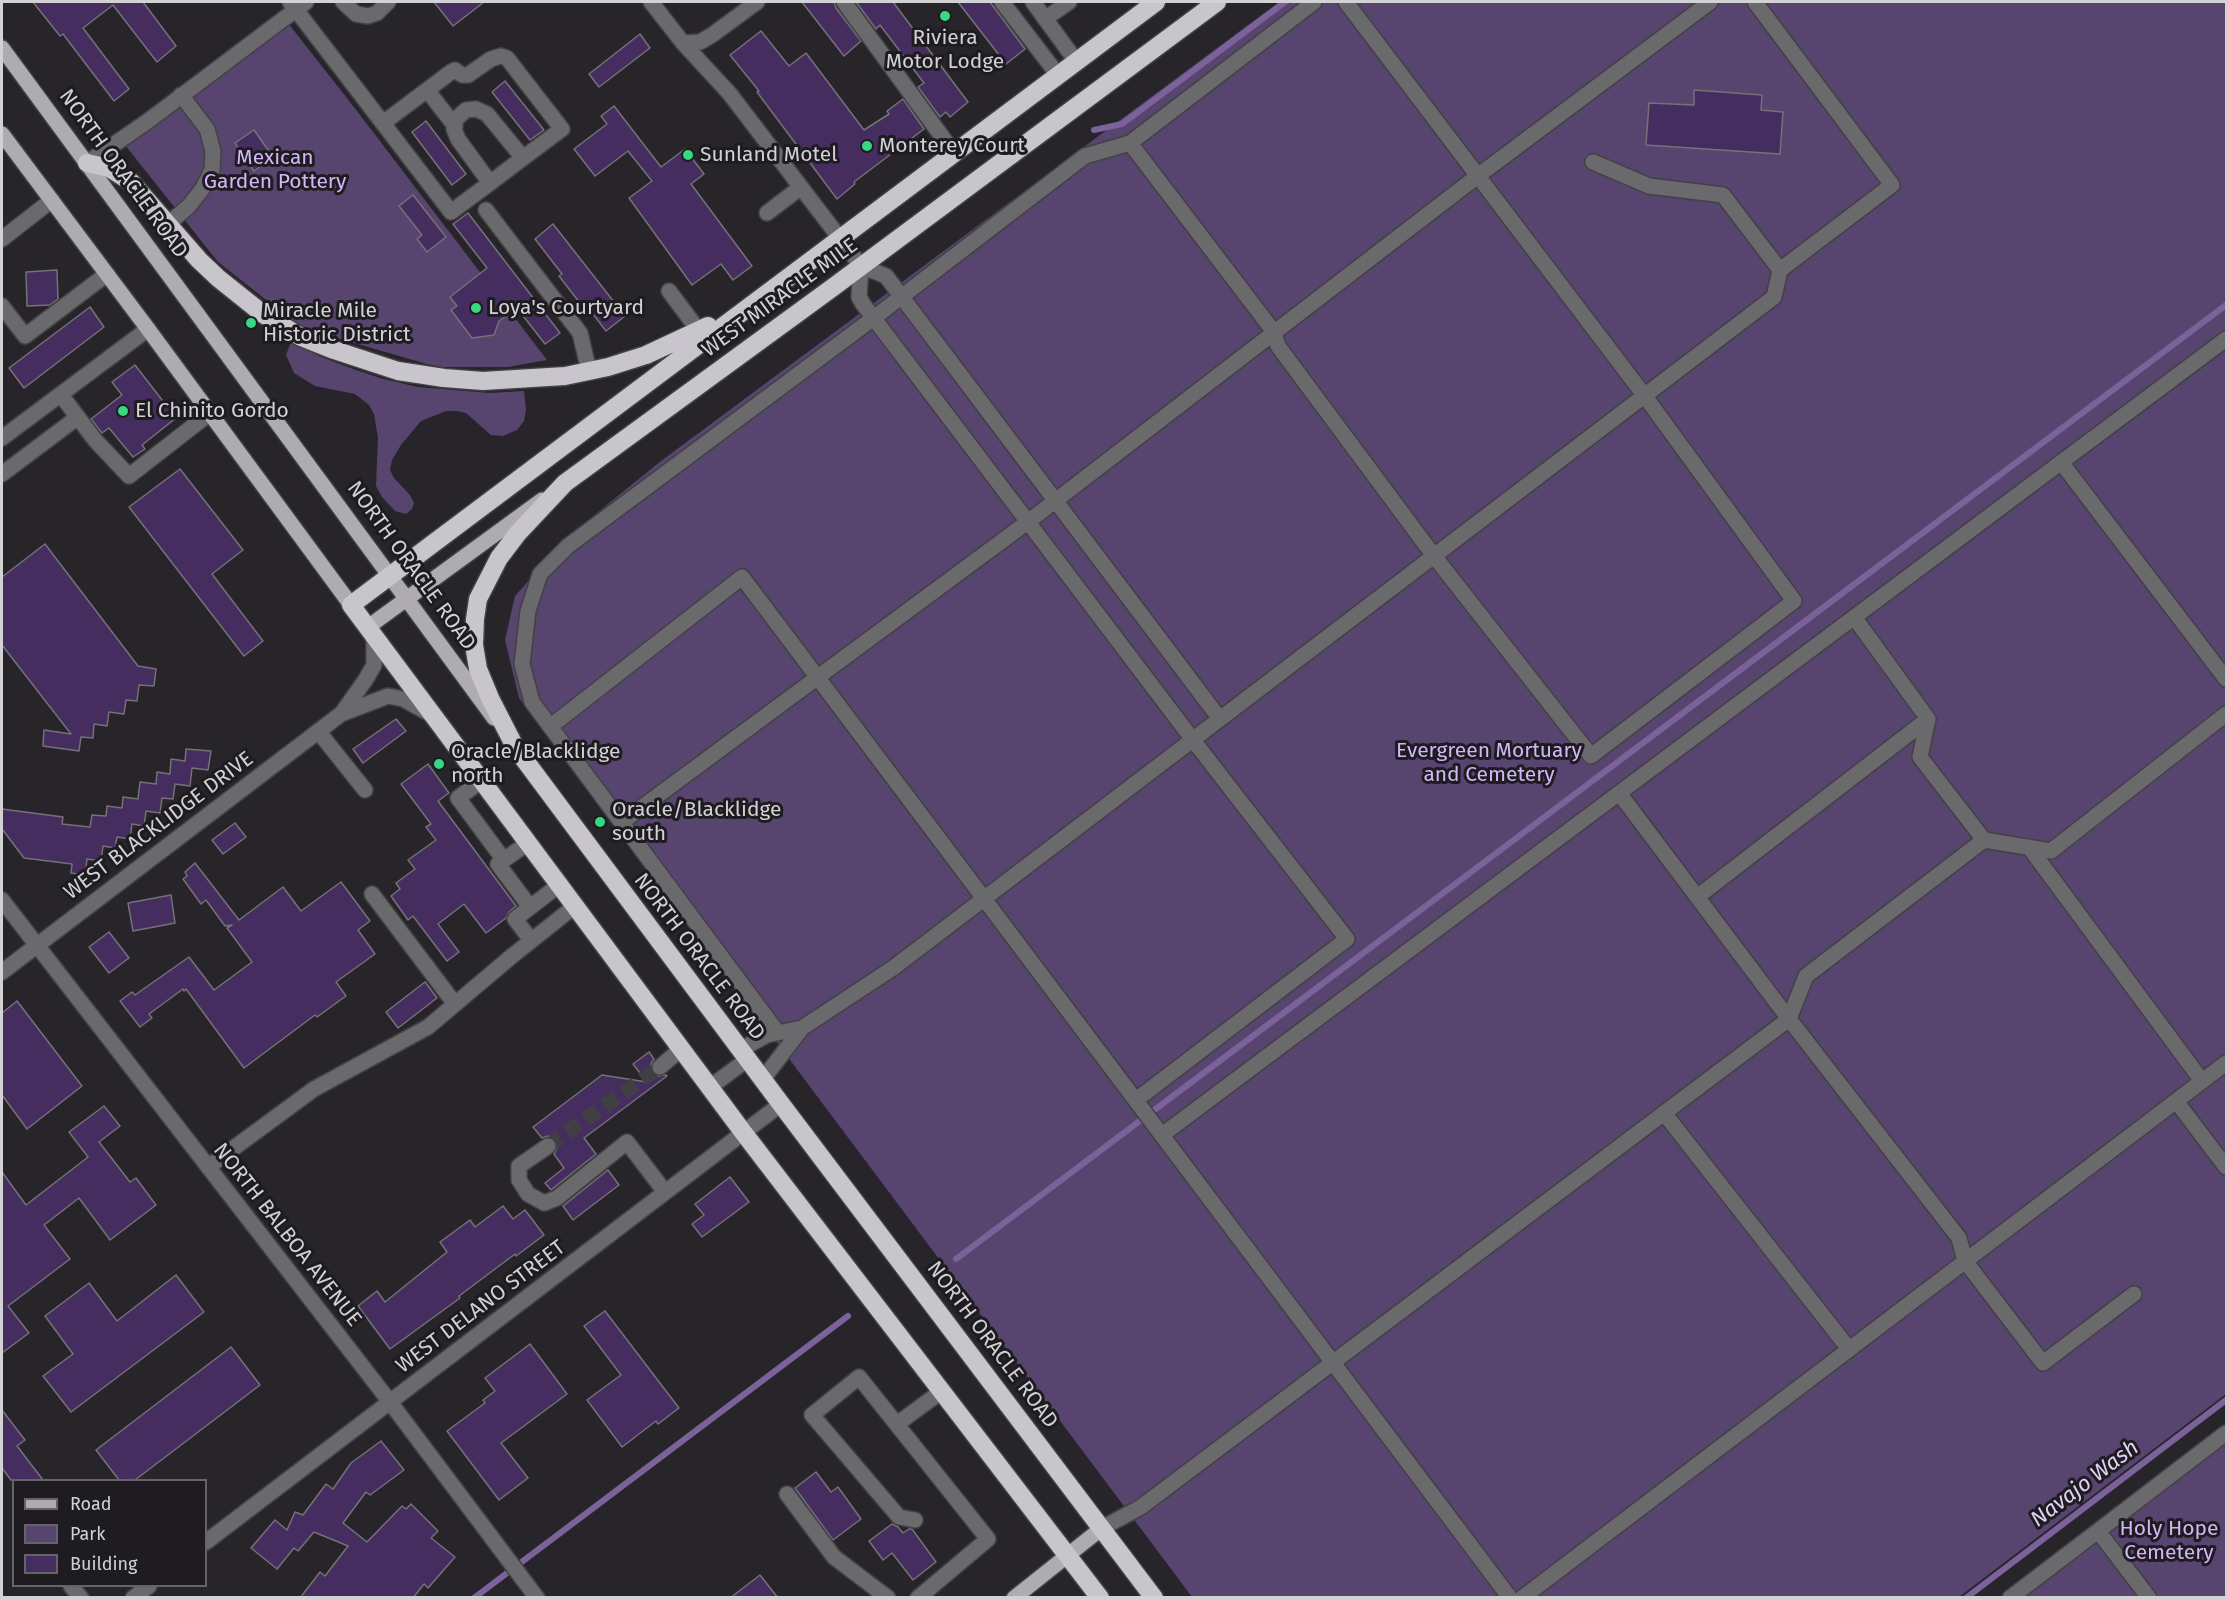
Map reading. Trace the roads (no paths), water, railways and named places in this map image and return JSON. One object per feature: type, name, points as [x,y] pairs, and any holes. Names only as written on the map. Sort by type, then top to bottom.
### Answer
[{"type":"highway","name":"WEST MIRACLE MILE","points":[[351,605],[1156,2]]},
{"type":"highway","name":"WEST MIRACLE MILE","points":[[565,483],[1217,2]]},
{"type":"highway","points":[[87,163],[109,168],[124,176],[218,278],[263,314],[301,337],[365,362],[398,371],[461,380],[538,379],[589,371],[646,355],[755,302]]},
{"type":"highway","points":[[515,747],[478,669],[474,645],[478,599],[499,558],[518,533],[565,483]]},
{"type":"highway","points":[[351,605],[743,1132],[1100,1598]]},
{"type":"highway","name":"NORTH ORACLE ROAD","points":[[515,747],[1154,1598]]},
{"type":"main road","name":"NORTH ORACLE ROAD","points":[[2,48],[515,747]]},
{"type":"main road","points":[[2,134],[148,328],[351,605]]},
{"type":"main road","name":"WEST MIRACLE MILE","points":[[371,632],[407,599],[565,483]]},
{"type":"main road","points":[[1014,1598],[1102,1528]]},
{"type":"street","points":[[343,2],[356,14],[368,16],[377,13],[388,2]]},
{"type":"street","points":[[651,2],[683,43],[729,94],[861,266],[886,276],[1220,719]]},
{"type":"street","points":[[683,43],[700,42],[757,2]]},
{"type":"street","points":[[844,2],[954,153]]},
{"type":"street","points":[[1002,2],[1058,75]]},
{"type":"street","points":[[1033,2],[1076,61]]},
{"type":"street","points":[[1045,19],[1069,2]]},
{"type":"street","points":[[778,1033],[532,702],[522,664],[528,611],[540,574],[568,546],[902,297],[1085,156],[1130,143],[1314,2]]},
{"type":"street","points":[[1130,143],[1274,332],[1278,346],[1434,556],[1591,756],[1794,601],[1644,395],[1346,2]]},
{"type":"street","points":[[622,822],[1029,521],[1479,175],[1710,2]]},
{"type":"street","points":[[763,1079],[802,1028],[893,968],[1774,297],[1780,270],[1892,185],[1755,2]]},
{"type":"street","points":[[87,163],[181,95],[297,4],[383,123],[452,212],[562,129],[507,58],[501,56],[491,58],[468,75],[462,75],[455,70],[383,123]]},
{"type":"street","points":[[427,90],[455,126]]},
{"type":"street","points":[[168,224],[196,197],[212,170],[213,151],[207,129],[181,95]]},
{"type":"street","points":[[489,183],[458,139],[456,119],[466,110],[476,109],[487,114],[523,158]]},
{"type":"street","points":[[1593,162],[1649,186],[1724,195],[1780,270]]},
{"type":"street","points":[[767,213],[801,187]]},
{"type":"street","points":[[2,239],[52,200]]},
{"type":"street","points":[[486,210],[580,333],[589,371]]},
{"type":"street","points":[[861,266],[859,297],[1193,740],[1347,939],[1136,1100]]},
{"type":"street","points":[[2,306],[25,336],[107,274]]},
{"type":"street","points":[[669,291],[699,331]]},
{"type":"street","points":[[2,438],[148,328]]},
{"type":"street","points":[[1162,1136],[2226,339]]},
{"type":"street","points":[[61,395],[95,440],[129,476],[210,413]]},
{"type":"street","points":[[2,474],[78,417]]},
{"type":"street","points":[[2061,462],[2226,679]]},
{"type":"street","points":[[551,726],[742,577],[1510,1598]]},
{"type":"street","points":[[1854,617],[1928,719],[1920,757],[1983,840],[2051,851],[2226,714]]},
{"type":"street","points":[[341,714],[374,665],[371,632]]},
{"type":"street","points":[[341,714],[388,696],[404,699],[435,717]]},
{"type":"street","name":"WEST BLACKLIDGE DRIVE","points":[[2,972],[341,714]]},
{"type":"street","points":[[1697,897],[1928,719]]},
{"type":"street","points":[[318,731],[365,790]]},
{"type":"street","points":[[482,780],[458,798],[504,860]]},
{"type":"street","points":[[1619,794],[1789,1019],[1959,1238],[1965,1261],[2043,1363],[2134,1294]]},
{"type":"street","points":[[1102,1528],[1141,1507],[1789,1019],[1806,976],[1983,840]]},
{"type":"street","points":[[528,843],[498,864],[530,907]]},
{"type":"street","points":[[2029,847],[2202,1081]]},
{"type":"street","points":[[531,940],[515,919],[559,885]]},
{"type":"street","points":[[372,894],[455,1004]]},
{"type":"street","name":"NORTH BALBOA AVENUE","points":[[2,900],[390,1402],[537,1598]]},
{"type":"street","points":[[208,1167],[314,1089],[428,1027],[575,906]]},
{"type":"street","points":[[710,1088],[767,1035],[802,1028]]},
{"type":"street","points":[[660,1066],[681,1049]]},
{"type":"street","points":[[1522,1598],[2226,1063]]},
{"type":"street","points":[[2176,1101],[2226,1167]]},
{"type":"street","name":"WEST DELANO STREET","points":[[207,1541],[781,1104]]},
{"type":"street","points":[[1664,1113],[1849,1349]]},
{"type":"street","points":[[548,1146],[519,1166],[519,1180],[528,1194],[544,1203],[557,1198],[627,1142],[665,1192]]},
{"type":"street","points":[[915,1521],[899,1517],[812,1415],[859,1377],[988,1539],[918,1598]]},
{"type":"street","points":[[897,1424],[942,1391]]},
{"type":"street","points":[[2010,1598],[2226,1433]]},
{"type":"street","points":[[787,1494],[834,1557],[888,1598]]},
{"type":"street","points":[[2098,1531],[2149,1598]]},
{"type":"street","points":[[134,1598],[148,1587]]},
{"type":"waterway","points":[[1094,130],[1122,124],[1285,2]]},
{"type":"waterway","points":[[956,1259],[2226,305]]},
{"type":"waterway","points":[[474,1598],[848,1316]]},
{"type":"waterway","name":"Navajo Wash","points":[[1966,1598],[2226,1400]]},
{"type":"tunnel","points":[[548,1146],[660,1067]]},
{"type":"place","name":"Riviera Motor Lodge","points":[[945,16]]},
{"type":"place","name":"Monterey Court","points":[[867,146]]},
{"type":"place","name":"Sunland Motel","points":[[688,155]]},
{"type":"place","name":"Loya's Courtyard","points":[[476,308]]},
{"type":"place","name":"Miracle Mile Historic District","points":[[251,323]]},
{"type":"place","name":"El Chinito Gordo","points":[[123,411]]},
{"type":"place","name":"Oracle/Blacklidge north","points":[[439,764]]},
{"type":"place","name":"Oracle/Blacklidge south","points":[[600,822]]},
{"type":"park label","name":"Mexican Garden Pottery","points":[[275,170]]},
{"type":"park label","name":"Evergreen Mortuary and Cemetery","points":[[1489,763]]},
{"type":"park label","name":"Holy Hope Cemetery","points":[[2169,1541]]}]
